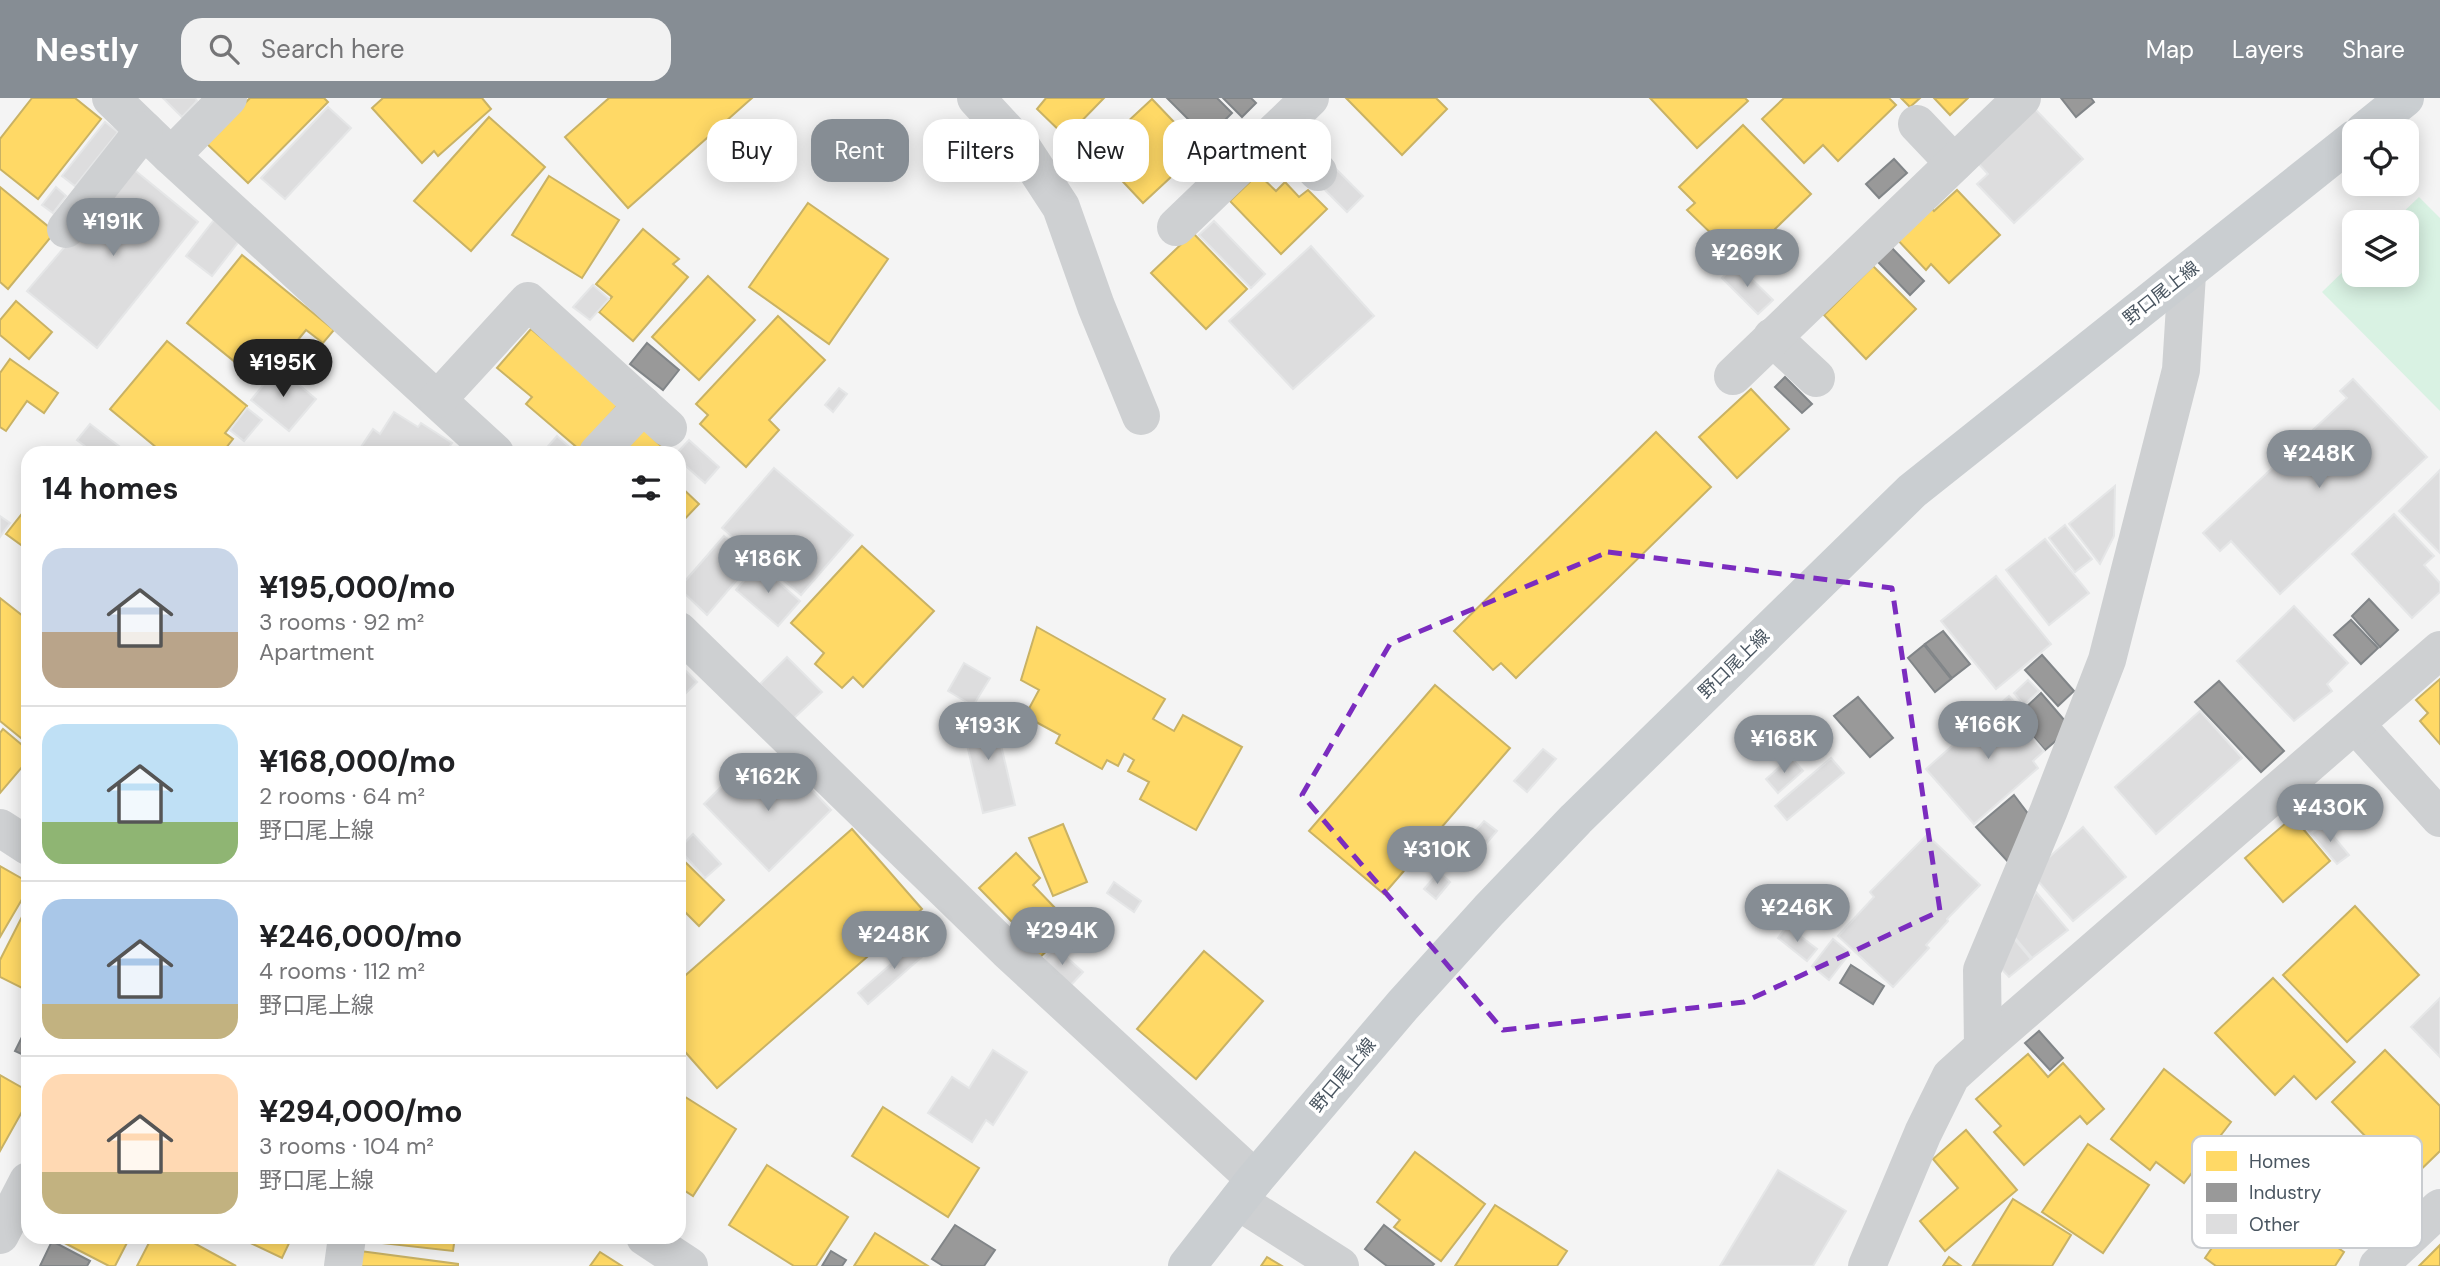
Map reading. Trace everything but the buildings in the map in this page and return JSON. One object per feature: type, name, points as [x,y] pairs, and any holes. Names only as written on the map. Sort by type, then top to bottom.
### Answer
[{"type":"main road","points":[[2379,119],[2405,98]]},
{"type":"main road","name":"野口尾上線","points":[[1187,1266],[1246,1190],[1403,1005],[1489,910],[1576,819],[1912,491],[2342,149]]},
{"type":"street","points":[[111,98],[438,399],[481,446]]},
{"type":"street","points":[[171,156],[228,98]]},
{"type":"street","points":[[1288,119],[1310,98]]},
{"type":"street","points":[[1733,376],[2022,98]]},
{"type":"street","points":[[979,99],[1023,149],[1061,207],[1096,306],[1141,416]]},
{"type":"street","points":[[1917,124],[1954,163]]},
{"type":"street","points":[[66,229],[144,130]]},
{"type":"street","points":[[1176,228],[1223,182]]},
{"type":"street","points":[[1983,1047],[1982,971],[2049,810],[2107,660],[2181,370],[2186,274]]},
{"type":"street","points":[[438,399],[528,301],[655,417],[608,446]]},
{"type":"street","points":[[1772,337],[1816,378]]},
{"type":"street","points":[[686,638],[1007,950],[1246,1190],[1340,1266]]},
{"type":"street","points":[[1867,1266],[1923,1133],[1951,1076],[2440,650]]},
{"type":"street","points":[[2356,725],[2440,818]]},
{"type":"street","points":[[0,828],[21,842]]},
{"type":"street","points":[[0,1235],[21,1194]]},
{"type":"street","points":[[2422,1225],[2440,1208]]},
{"type":"street","points":[[343,1266],[346,1244]]},
{"type":"street","points":[[656,1244],[690,1266]]},
{"type":"street","points":[[2378,1266],[2397,1248]]},
{"type":"highlighted area","points":[[1608,552],[1892,588],[1940,911],[1744,1002],[1503,1030],[1302,795],[1390,644]]},
{"type":"green space","points":[[2419,197],[2440,218],[2440,411],[2322,292],[2342,273],[2342,287],[2419,287],[2419,210],[2405,210]]}]
